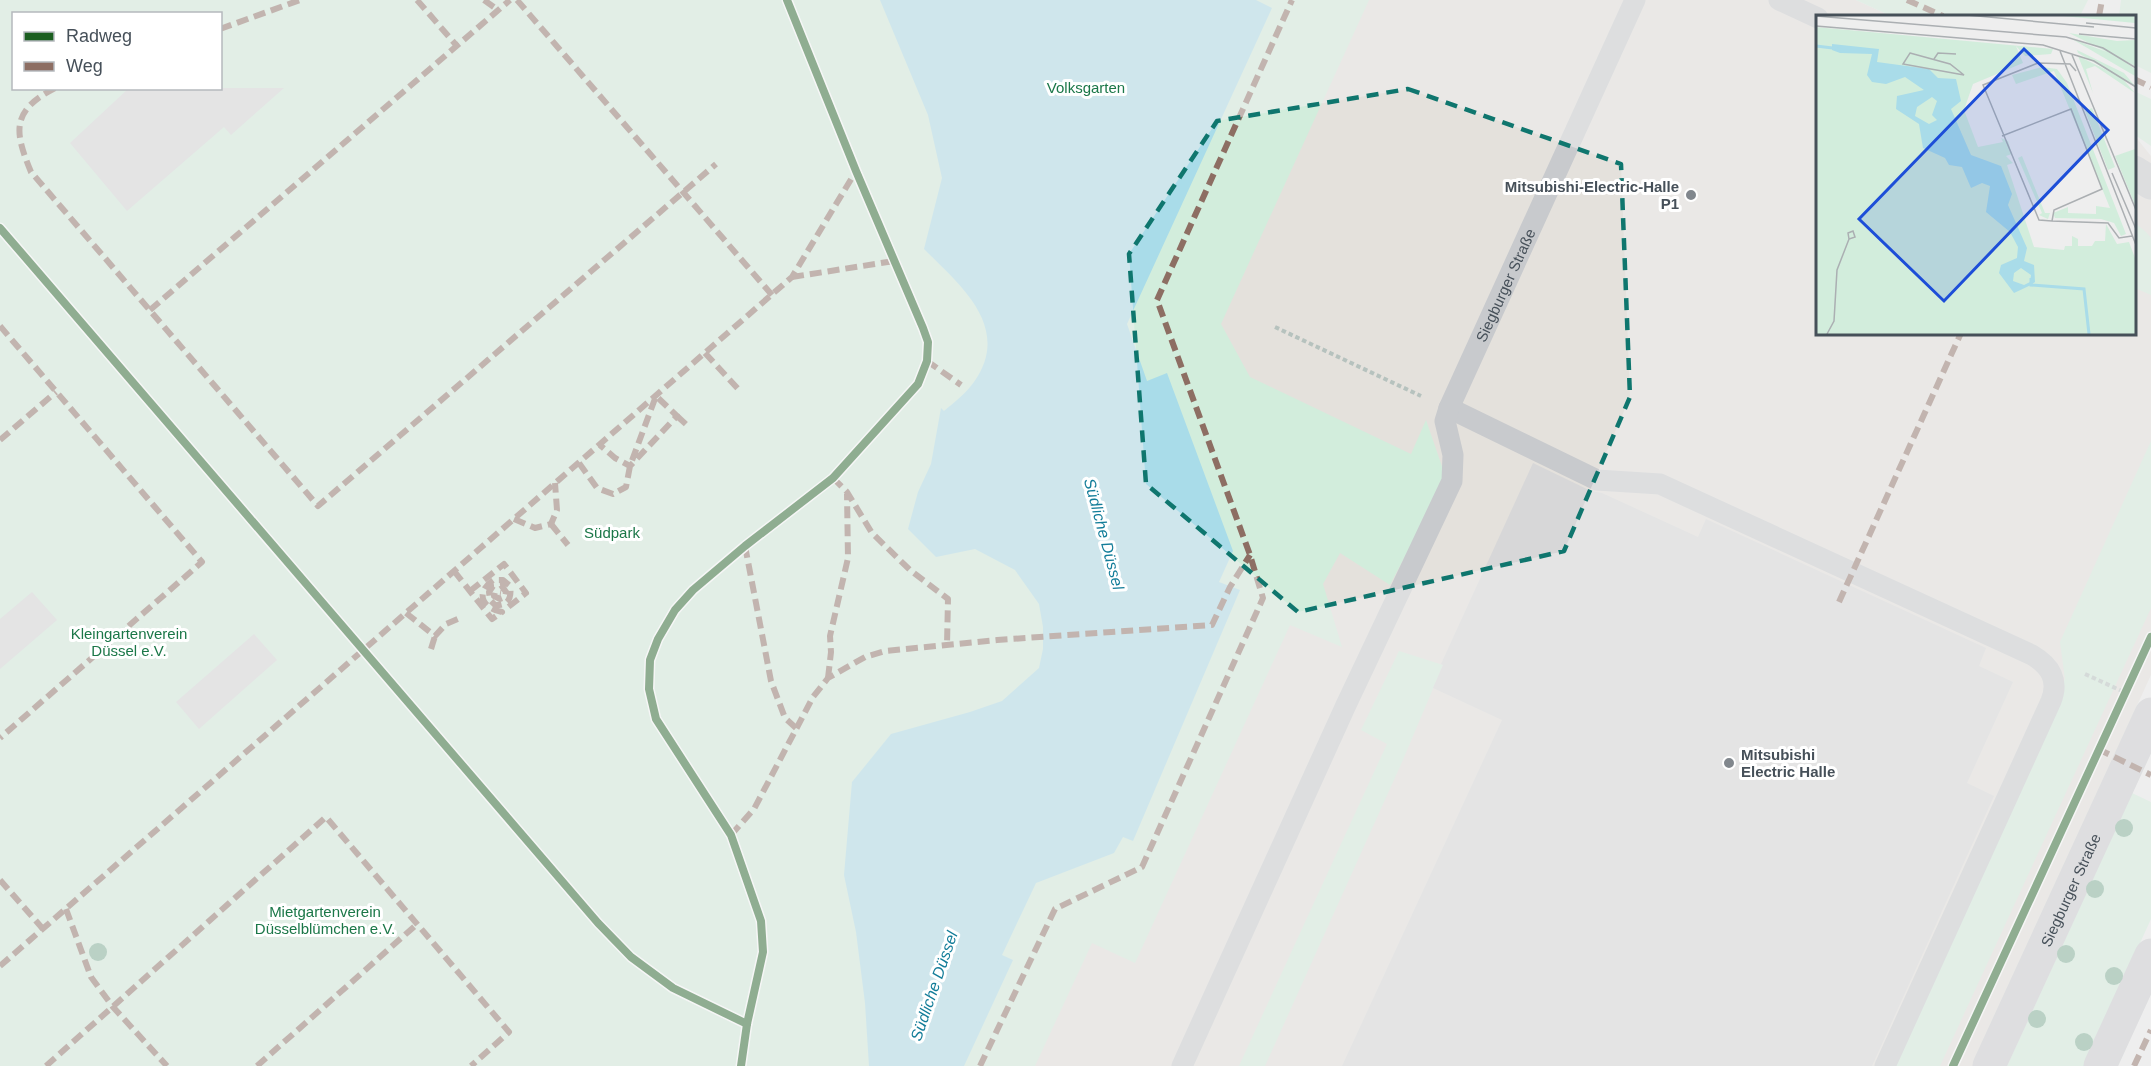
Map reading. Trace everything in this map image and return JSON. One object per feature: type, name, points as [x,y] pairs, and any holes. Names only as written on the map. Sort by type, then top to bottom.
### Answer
[{"type":"main road","name":"Siegburger Straße","points":[[1989,1066],[2151,714]]},
{"type":"main road","points":[[2100,1066],[2151,955]]},
{"type":"street","points":[[2136,173],[2151,183]]},
{"type":"lane","name":"Siegburger Straße","points":[[1449,408],[1635,0]]},
{"type":"lane","points":[[1779,0],[1816,17]]},
{"type":"lane","points":[[1182,1066],[1346,705],[1452,481],[1454,455],[1445,421],[1449,408],[1597,480],[1660,484],[2032,655],[2043,662],[2050,671],[2056,690],[1885,1066]]},
{"type":"path","points":[[1275,327],[1449,408]]},
{"type":"path","points":[[2080,672],[2125,692]]},
{"type":"highlighted area","points":[[1408,89],[1621,164],[1630,397],[1564,551],[1298,612],[1146,484],[1129,254],[1217,121]]},
{"type":"shaded area","points":[[1363,0],[1856,0],[1889,15],[1816,15],[1816,334],[2136,334],[2136,137],[2151,156],[2151,675],[1973,1066],[1028,1066],[1207,342]]},
{"type":"green space","name":"Südpark","points":[[0,0],[1369,0],[1221,324],[1250,377],[1411,454],[1426,420],[1446,478],[1390,585],[1340,553],[1323,584],[1342,647],[1290,625],[1135,963],[1092,943],[1035,1066],[0,1066]]},
{"type":"green space","points":[[1856,0],[2088,0],[2080,15],[1889,15]]},
{"type":"green space","points":[[2121,0],[2151,0],[2151,73],[2136,66],[2136,15],[2119,15]]},
{"type":"green space","points":[[2136,92],[2151,99],[2151,146],[2136,136]]},
{"type":"green space","points":[[2136,224],[2151,238],[2151,295],[2136,288]]},
{"type":"green space","points":[[2151,441],[2151,608],[1940,1066],[1887,1066],[2065,679],[2060,642]]},
{"type":"green space","points":[[1399,651],[1443,665],[1402,762],[1265,1066],[1239,1066],[1387,744],[1361,730]]},
{"type":"green space","points":[[2132,793],[2151,802],[2151,919],[2084,1066],[2007,1066]]},
{"type":"water","name":"Südliche Düssel","points":[[880,0],[1256,0],[1272,8],[1127,324],[1147,381],[1167,373],[1233,551],[1219,582],[1240,590],[1133,841],[1123,837],[1114,853],[1036,883],[1002,955],[1013,960],[964,1066],[869,1066],[865,1003],[856,932],[844,875],[852,782],[891,734],[1002,701],[1039,668],[1043,649],[1043,627],[1039,604],[1015,570],[975,549],[936,557],[908,529],[918,492],[931,464],[941,408],[944,411],[974,382],[984,362],[988,343],[985,325],[977,308],[952,277],[924,249],[942,178],[928,115]]},
{"type":"building","points":[[284,88],[231,135],[224,127],[127,211],[70,143],[127,90]]},
{"type":"building","name":"Mitsubishi Electric Halle","points":[[1533,463],[1591,491],[1602,493],[1698,537],[1706,519],[1986,648],[1979,666],[2013,682],[1967,783],[1994,796],[1872,1066],[1342,1066],[1502,720],[1433,688],[1443,665],[1441,664]]},
{"type":"building","points":[[32,592],[57,620],[0,669],[0,619]]},
{"type":"building","points":[[254,634],[277,660],[199,729],[176,702]]},
{"type":"marked path","points":[[222,28],[300,0]]},
{"type":"marked path","points":[[417,0],[457,46]]},
{"type":"marked path","points":[[484,0],[498,10]]},
{"type":"marked path","points":[[150,310],[510,0]]},
{"type":"marked path","points":[[517,0],[772,295]]},
{"type":"marked path","points":[[980,1066],[1055,909],[1142,867],[1263,598],[1250,555],[1157,300],[1292,0]]},
{"type":"marked path","points":[[1907,0],[1941,15]]},
{"type":"marked path","points":[[2099,15],[2102,0]]},
{"type":"marked path","points":[[2136,80],[2151,87]]},
{"type":"marked path","points":[[52,90],[30,105],[20,123],[21,145],[31,172],[318,506],[716,164]]},
{"type":"marked path","points":[[0,966],[792,277],[856,171]]},
{"type":"marked path","points":[[792,277],[894,261]]},
{"type":"marked path","points":[[0,326],[202,562],[0,738]]},
{"type":"marked path","points":[[1839,602],[1961,334]]},
{"type":"marked path","points":[[705,353],[739,390]]},
{"type":"marked path","points":[[927,361],[961,385]]},
{"type":"marked path","points":[[0,440],[56,392]]},
{"type":"marked path","points":[[579,463],[597,488],[613,494],[626,487],[630,466],[656,396],[677,416],[630,466],[615,458],[600,445]]},
{"type":"marked path","points":[[677,416],[689,427]]},
{"type":"marked path","points":[[833,478],[847,492],[872,533],[910,570],[948,599],[947,645]]},
{"type":"marked path","points":[[514,519],[535,528],[551,524],[557,510],[555,483]]},
{"type":"marked path","points":[[828,678],[830,636],[848,558],[847,494]]},
{"type":"marked path","points":[[551,524],[568,545]]},
{"type":"marked path","points":[[745,546],[771,681],[785,718],[796,728]]},
{"type":"marked path","points":[[731,835],[754,809],[813,697],[828,678],[865,657],[885,651],[997,640],[1212,625],[1230,587],[1250,555]]},
{"type":"marked path","points":[[470,591],[504,564],[526,593],[507,608]]},
{"type":"marked path","points":[[454,571],[492,619],[502,612],[486,604],[483,599],[484,590],[493,580],[503,580],[510,586],[510,598],[506,603],[495,605],[490,600],[489,592],[493,586],[501,585],[506,592],[505,597],[500,599],[494,596],[495,592],[501,593]]},
{"type":"marked path","points":[[406,613],[435,636],[446,624],[460,618]]},
{"type":"marked path","points":[[431,649],[435,636]]},
{"type":"marked path","points":[[2098,749],[2151,775]]},
{"type":"marked path","points":[[46,1066],[326,817],[509,1032],[471,1066]]},
{"type":"marked path","points":[[0,880],[43,929]]},
{"type":"marked path","points":[[66,909],[91,977],[113,1007],[167,1066]]},
{"type":"marked path","points":[[257,1066],[416,925]]},
{"type":"marked path","points":[[2134,1066],[2151,1030]]},
{"type":"cycle path","points":[[741,1066],[747,1024],[763,952],[761,921],[731,835],[656,719],[649,689],[650,660],[658,639],[675,610],[693,590],[745,546],[833,478],[918,384],[927,361],[928,342],[787,0]]},
{"type":"cycle path","points":[[0,228],[598,923],[631,957],[673,988],[747,1024]]},
{"type":"cycle path","points":[[1953,1066],[2151,637]]},
{"type":"place","name":"Mitsubishi-Electric-Halle P1","points":[[1691,195]]},
{"type":"place","name":"Mitsubishi Electric Halle","points":[[1729,763]]},
{"type":"park label","name":"Volksgarten","points":[[1086,87]]},
{"type":"park label","name":"Kleingartenverein Düssel e.V.","points":[[129,642]]},
{"type":"park label","name":"Mietgartenverein Düsselblümchen e.V.","points":[[325,920]]}]
